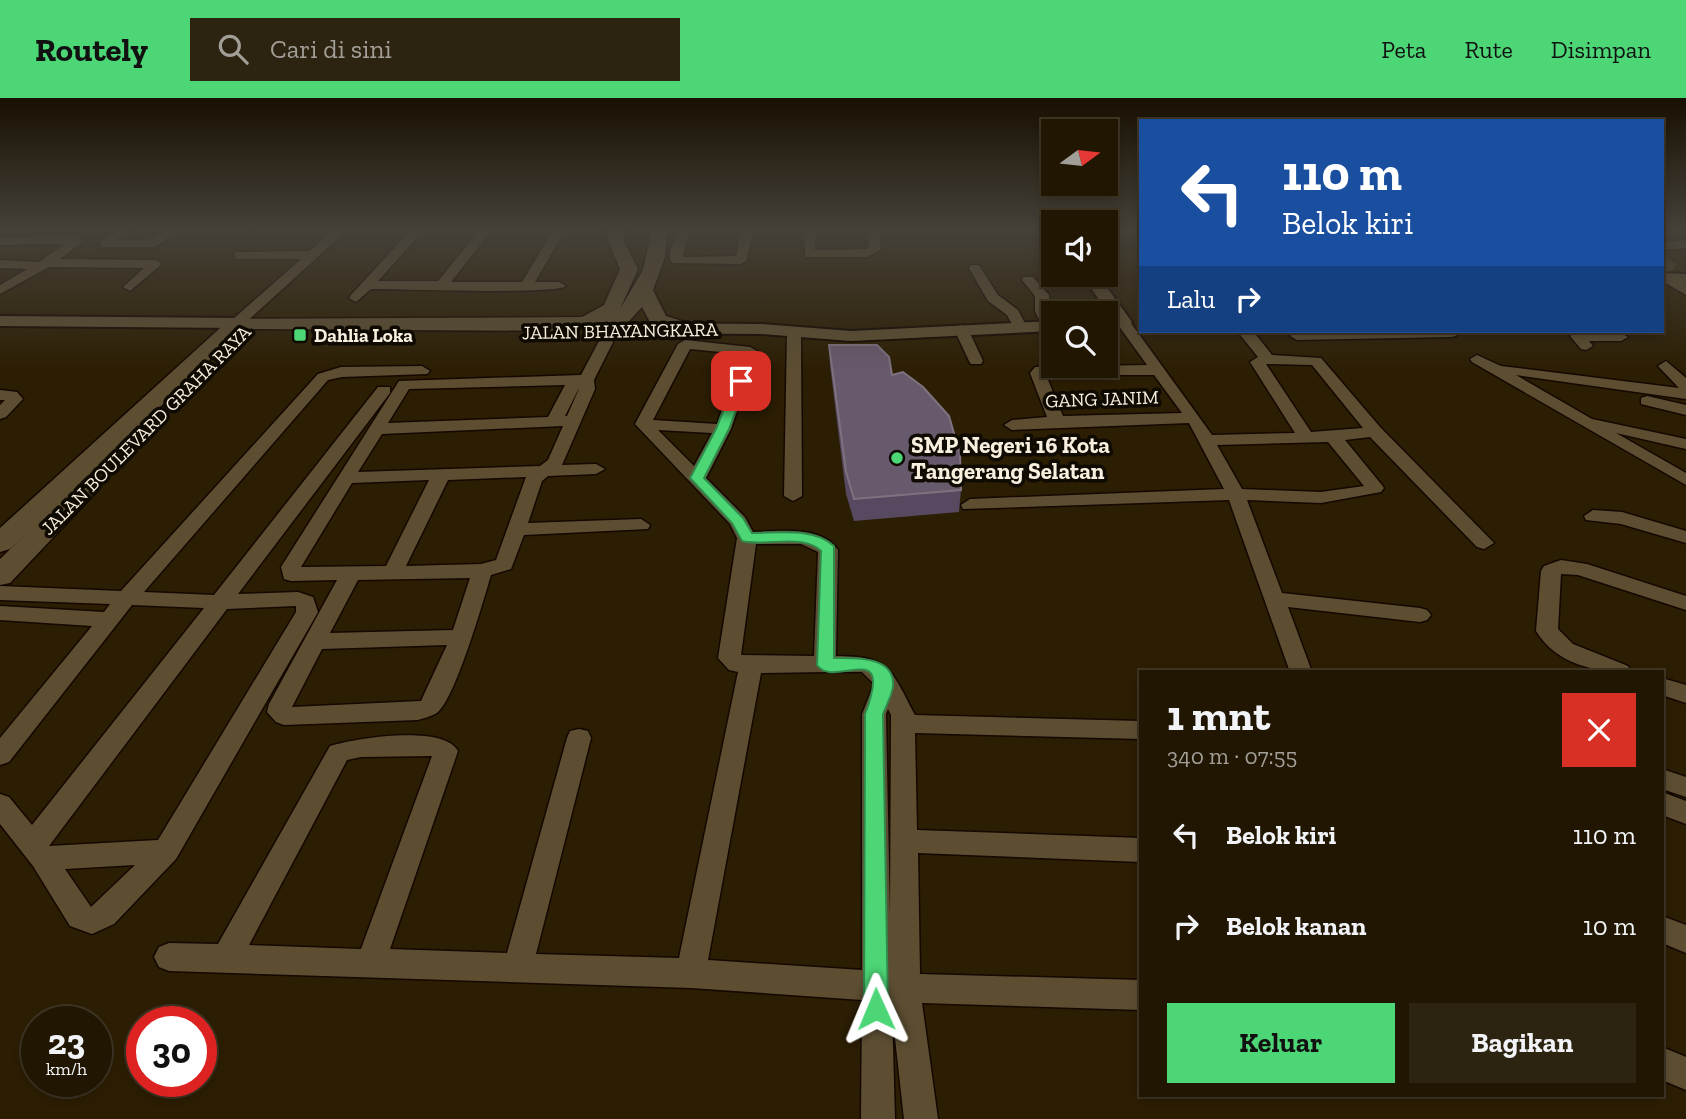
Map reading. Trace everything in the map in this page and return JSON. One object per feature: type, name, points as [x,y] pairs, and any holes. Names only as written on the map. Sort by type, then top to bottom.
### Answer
[{"type":"main road","name":"JALAN BHAYANGKARA","points":[[236,326],[570,325],[590,322],[617,306],[627,277]]},
{"type":"main road","points":[[613,328],[645,293],[649,277]]},
{"type":"main road","points":[[645,293],[658,320],[678,326]]},
{"type":"main road","name":"JALAN BHAYANGKARA","points":[[236,326],[554,333],[613,328]]},
{"type":"main road","name":"JALAN BOULEVARD GRAHA RAYA","points":[[0,543],[236,326]]},
{"type":"main road","name":"JALAN BOULEVARD GRAHA RAYA","points":[[0,576],[236,326]]},
{"type":"street","points":[[0,290],[23,277]]},
{"type":"street","points":[[130,287],[142,277]]},
{"type":"street","name":"JALAN BOULEVARD GRAHA RAYA","points":[[236,326],[287,277]]},
{"type":"street","name":"JALAN BOULEVARD GRAHA RAYA","points":[[236,326],[292,277]]},
{"type":"street","points":[[356,298],[376,277]]},
{"type":"street","points":[[441,286],[448,277]]},
{"type":"street","points":[[526,287],[532,277]]},
{"type":"street","points":[[980,277],[993,298],[1013,313],[1020,327]]},
{"type":"street","points":[[1676,277],[1686,291]]},
{"type":"street","points":[[1028,280],[1042,295],[1042,301]]},
{"type":"street","points":[[369,285],[559,286]]},
{"type":"street","points":[[1099,287],[1194,418],[1236,494],[1300,670]]},
{"type":"street","points":[[0,321],[236,326]]},
{"type":"street","name":"JALAN BHAYANGKARA","points":[[613,328],[678,326],[851,336],[1041,326]]},
{"type":"street","points":[[554,423],[570,388],[583,380],[613,328]]},
{"type":"street","points":[[961,329],[976,361]]},
{"type":"street","points":[[793,496],[794,333]]},
{"type":"street","points":[[1246,333],[1254,339],[1267,359]]},
{"type":"street","points":[[1586,346],[1577,337],[1617,334],[1635,348]]},
{"type":"street","points":[[1297,336],[1453,335]]},
{"type":"street","points":[[643,424],[680,349],[690,343],[750,351],[723,429],[696,478]]},
{"type":"street","points":[[0,755],[126,599],[323,377],[341,372],[575,366],[585,363],[588,358]]},
{"type":"street","points":[[1306,437],[1257,362],[1267,359],[1316,361],[1374,431],[1485,543]]},
{"type":"street","points":[[1477,359],[1686,480]]},
{"type":"street","points":[[1666,366],[1686,387]]},
{"type":"street","points":[[1058,421],[1038,373],[1040,370],[1158,370]]},
{"type":"street","points":[[1499,372],[1510,370],[1686,394]]},
{"type":"street","points":[[37,852],[221,602],[398,372]]},
{"type":"street","points":[[1540,375],[1686,410]]},
{"type":"street","points":[[583,380],[587,389],[583,400],[555,463],[534,478],[504,565],[482,571],[291,574],[291,568],[344,478],[404,384],[583,380]]},
{"type":"street","points":[[0,395],[11,395],[15,399],[0,414]]},
{"type":"street","points":[[564,400],[583,400]]},
{"type":"street","name":"GANG JANIM","points":[[1012,425],[1058,421],[1194,418]]},
{"type":"street","points":[[1575,418],[1686,444]]},
{"type":"street","points":[[374,429],[573,421]]},
{"type":"street","points":[[643,424],[723,429]]},
{"type":"street","points":[[643,424],[738,521],[747,538],[729,658],[737,664],[751,665],[867,664],[882,675],[884,686],[903,715],[902,841],[877,1119]]},
{"type":"street","points":[[1207,440],[1334,437],[1374,431]]},
{"type":"street","points":[[970,505],[1236,494],[1330,500],[1349,498],[1375,488],[1334,437]]},
{"type":"street","points":[[344,478],[596,468]]},
{"type":"street","points":[[392,574],[440,475]]},
{"type":"street","points":[[1593,516],[1622,518],[1686,537]]},
{"type":"street","points":[[517,529],[640,525]]},
{"type":"street","points":[[747,538],[805,538],[821,542],[828,550],[825,665]]},
{"type":"street","points":[[1615,670],[1565,650],[1547,631],[1551,571],[1561,566],[1580,569],[1686,603]]},
{"type":"street","points":[[350,575],[281,704],[279,712],[284,716],[418,711],[429,707],[436,699],[461,636],[482,571]]},
{"type":"street","points":[[0,593],[221,602],[298,599],[306,602],[307,612],[166,851],[104,915],[92,921],[80,917],[37,852],[0,805]]},
{"type":"street","points":[[1276,599],[1420,615]]},
{"type":"street","points":[[0,613],[110,620]]},
{"type":"street","points":[[314,641],[461,636]]},
{"type":"street","points":[[691,973],[751,665]]},
{"type":"street","points":[[884,686],[874,714],[890,987],[920,1119]]},
{"type":"street","points":[[1664,687],[1686,694]]},
{"type":"street","points":[[905,724],[1139,730]]},
{"type":"street","points":[[517,969],[579,738]]},
{"type":"street","points":[[225,960],[340,753],[361,747],[436,746],[446,751],[370,965]]},
{"type":"street","points":[[1664,780],[1686,787]]},
{"type":"street","points":[[1664,804],[1686,813]]},
{"type":"street","points":[[902,841],[1139,850]]},
{"type":"street","points":[[37,852],[166,851]]},
{"type":"street","points":[[1664,930],[1686,939]]},
{"type":"street","points":[[169,957],[691,973],[890,987],[1139,995]]},
{"type":"street","points":[[1664,1064],[1686,1074]]},
{"type":"building","name":"SMP Negeri 16 Kota Tangerang Selatan","points":[[829,345],[877,345],[889,357],[892,375],[903,372],[923,387],[949,416],[960,454],[961,490],[854,499],[846,472]]},
{"type":"place","name":"Dahlia Loka","points":[[300,335]]},
{"type":"place","name":"SMP Negeri 16 Kota Tangerang Selatan","points":[[897,458]]},
{"type":"route","points":[[741,381],[723,429],[696,478],[738,521],[747,538],[805,538],[821,542],[828,550],[825,665],[867,664],[882,675],[884,686],[874,714],[876,1009]]}]
